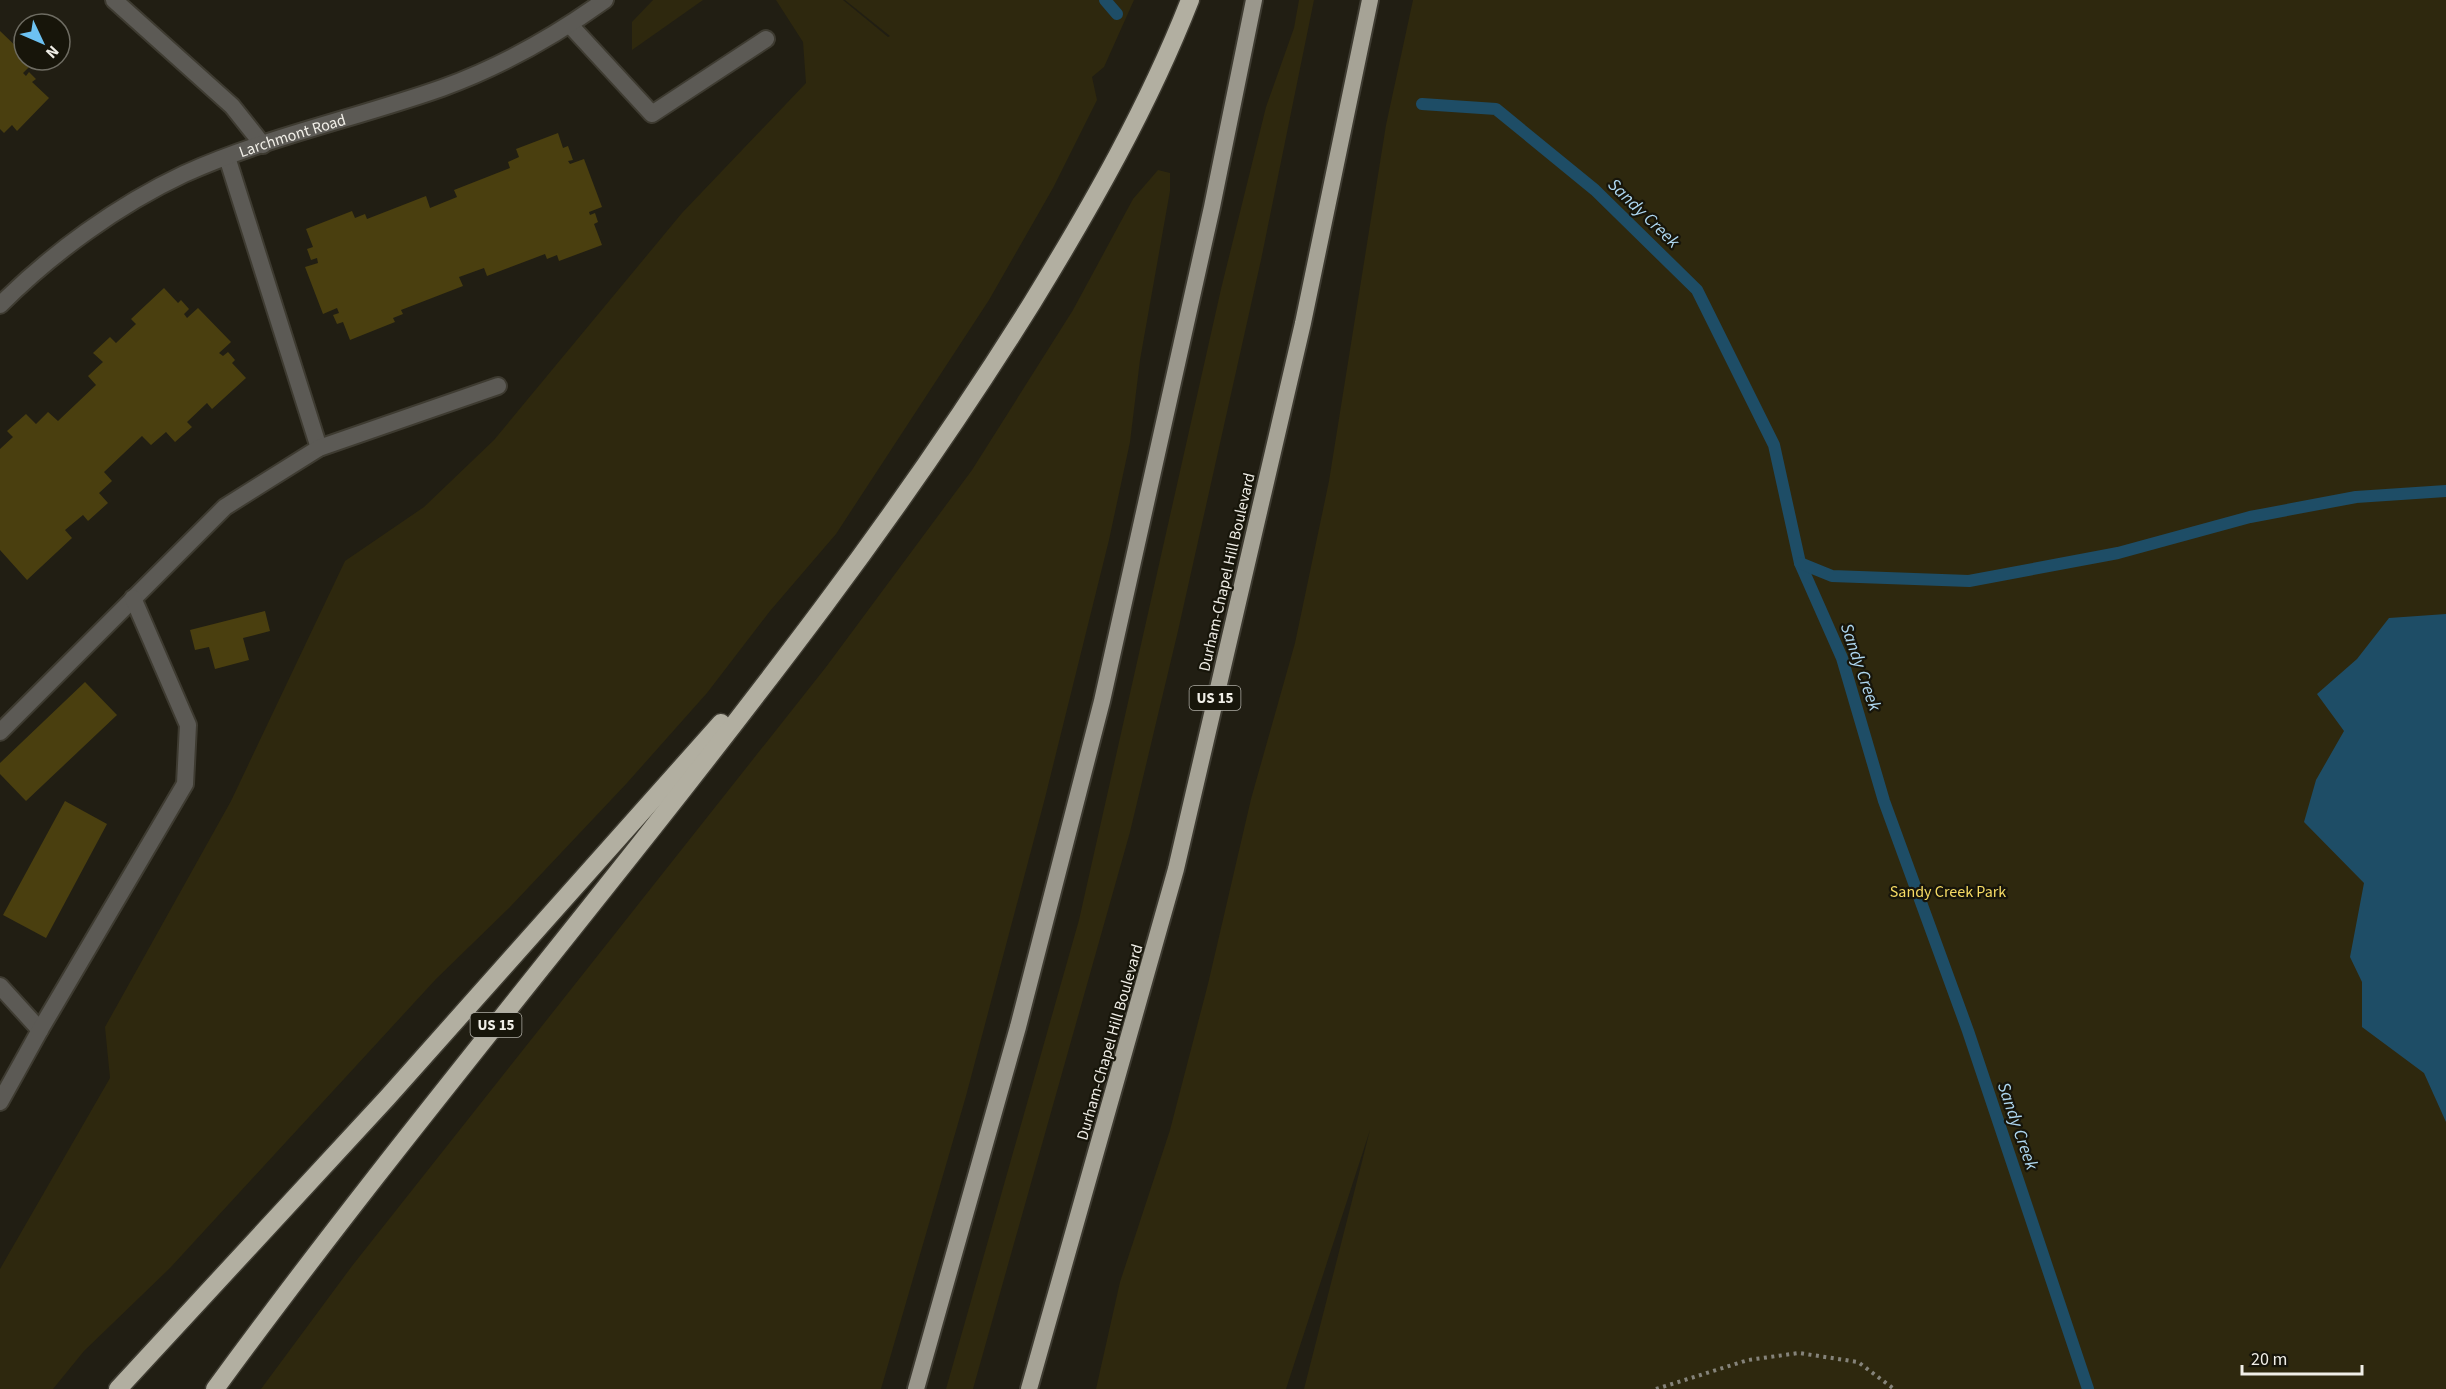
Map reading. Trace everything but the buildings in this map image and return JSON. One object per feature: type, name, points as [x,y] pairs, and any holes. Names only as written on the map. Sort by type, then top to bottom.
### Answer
[{"type":"highway","name":"US 15","points":[[215,1389],[442,1092],[619,872],[781,664],[904,499],[983,381],[1102,187],[1171,49],[1190,0]]},
{"type":"highway","name":"Durham-Chapel Hill Boulevard","points":[[1029,1389],[1176,869],[1303,323],[1370,0]]},
{"type":"highway","points":[[118,1389],[387,1098],[763,675],[781,664]]},
{"type":"main road","points":[[916,1389],[1018,1027],[1102,701],[1212,207],[1254,0]]},
{"type":"street","points":[[114,0],[232,106],[263,145]]},
{"type":"street","name":"Larchmont Road","points":[[0,305],[21,284],[77,241],[140,198],[184,175],[226,157],[444,87],[526,51],[570,25],[605,0]]},
{"type":"street","points":[[570,25],[652,114],[766,39]]},
{"type":"street","points":[[226,157],[319,448]]},
{"type":"street","points":[[0,732],[225,507],[319,448],[498,386]]},
{"type":"street","points":[[0,1102],[184,784],[188,725],[133,598]]},
{"type":"street","points":[[0,986],[40,1030]]},
{"type":"path","points":[[1656,1389],[1748,1360],[1798,1353],[1858,1362],[1894,1389]]},
{"type":"green space","points":[[653,0],[703,0],[632,50],[632,22]]},
{"type":"green space","points":[[776,0],[843,0],[888,37],[890,36],[845,0],[1134,0],[1104,67],[1092,77],[1097,100],[1053,188],[989,300],[836,534],[770,611],[707,693],[627,783],[510,907],[436,979],[170,1268],[84,1351],[53,1389],[0,1389],[0,1269],[110,1078],[105,1027],[231,801],[345,561],[424,507],[494,440],[682,213],[806,83],[803,42]]},
{"type":"green space","points":[[1299,0],[1314,0],[1261,260],[1178,631],[1130,832],[973,1389],[946,1389],[1079,920],[1221,289],[1266,107],[1294,28]]},
{"type":"green space","name":"Sandy Creek Park","points":[[1413,0],[2446,0],[2446,1389],[1304,1389],[1370,1130],[1286,1389],[1096,1389],[1120,1282],[1170,1130],[1208,984],[1251,799],[1295,643],[1329,481],[1386,125]]},
{"type":"green space","points":[[1158,170],[1170,173],[1170,191],[1140,360],[1130,442],[1109,540],[1045,798],[966,1096],[881,1389],[261,1389],[352,1266],[826,667],[972,470],[1073,310],[1133,199]]},
{"type":"water","points":[[2446,614],[2446,1122],[2424,1073],[2362,1027],[2362,982],[2350,957],[2364,883],[2304,822],[2316,780],[2344,731],[2317,694],[2357,659],[2389,618]]},
{"type":"waterway","name":"Sandy Creek","points":[[1105,0],[1117,14]]},
{"type":"waterway","name":"Sandy Creek","points":[[1422,104],[1496,109],[1595,190],[1697,290],[1774,445],[1800,563],[1842,658],[1884,801],[1968,1031],[2088,1389]]},
{"type":"waterway","points":[[1800,563],[1832,576],[1969,581],[2118,553],[2250,517],[2356,497],[2446,491]]}]
